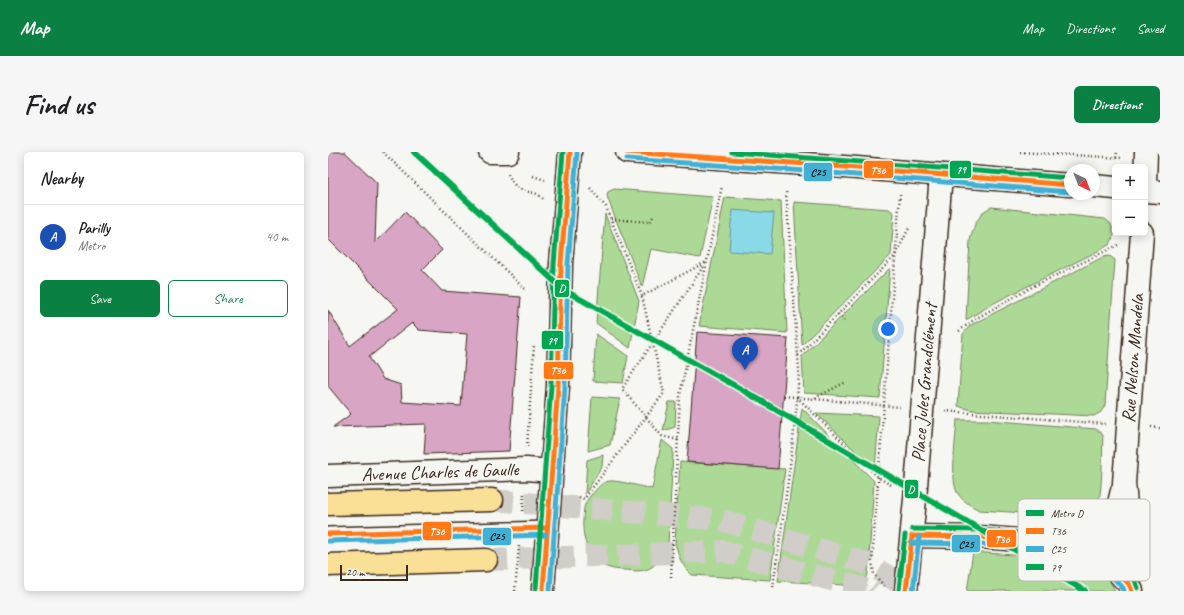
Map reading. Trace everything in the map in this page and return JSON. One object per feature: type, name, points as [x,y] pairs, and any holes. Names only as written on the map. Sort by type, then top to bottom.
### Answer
[{"type":"main road","name":"Avenue Charles de Gaulle","points":[[328,504],[492,500]]},
{"type":"main road","points":[[328,565],[486,560]]},
{"type":"street","points":[[490,152],[507,152]]},
{"type":"street","points":[[544,590],[546,528],[558,386],[561,264],[558,182],[570,152]]},
{"type":"street","points":[[627,152],[758,156],[901,172],[1064,184]]},
{"type":"street","points":[[1146,152],[1146,164]]},
{"type":"street","name":"Place Jules Grandclément","points":[[906,591],[912,536],[941,175]]},
{"type":"street","points":[[1100,187],[1112,188]]},
{"type":"street","points":[[1148,191],[1160,192]]},
{"type":"street","name":"Rue Nelson Mandela","points":[[1125,499],[1124,483],[1142,236]]},
{"type":"street","name":"Avenue Charles de Gaulle","points":[[328,476],[526,469],[552,471]]},
{"type":"street","name":"Rue Nelson Mandela","points":[[1120,499],[1124,483]]},
{"type":"street","name":"Rue Nelson Mandela","points":[[912,536],[979,537],[1018,540]]},
{"type":"lane","points":[[328,534],[546,528]]},
{"type":"path","points":[[383,152],[526,290]]},
{"type":"path","points":[[507,152],[506,172],[512,182],[520,189],[540,194],[544,200]]},
{"type":"path","points":[[1020,152],[1116,158],[1117,152]]},
{"type":"path","points":[[888,591],[874,574],[872,561],[885,406],[901,172]]},
{"type":"path","points":[[532,176],[558,182]]},
{"type":"path","points":[[579,497],[584,498],[664,393],[642,296],[606,207],[589,186]]},
{"type":"path","points":[[671,577],[680,394],[722,186]]},
{"type":"path","points":[[773,588],[797,397],[799,370],[786,191]]},
{"type":"path","points":[[611,219],[650,222],[653,218]]},
{"type":"path","points":[[798,355],[895,256],[909,228]]},
{"type":"path","points":[[958,331],[974,319],[1032,287],[1119,245]]},
{"type":"path","points":[[642,296],[706,262]]},
{"type":"path","points":[[678,440],[662,436],[622,389],[706,262]]},
{"type":"path","points":[[838,314],[845,322]]},
{"type":"path","points":[[515,591],[522,528],[535,343]]},
{"type":"path","points":[[815,399],[846,382]]},
{"type":"path","points":[[784,396],[885,406],[1160,428]]},
{"type":"path","points":[[797,397],[879,478],[915,499]]},
{"type":"green space","points":[[614,189],[713,197],[700,258],[651,249],[642,287],[608,199],[608,192]]},
{"type":"green space","points":[[725,197],[781,201],[787,333],[699,326]]},
{"type":"green space","points":[[794,202],[889,209],[894,213],[891,255],[802,345]]},
{"type":"green space","points":[[991,207],[1105,219],[1111,224],[1112,236],[1114,236],[1110,244],[1102,249],[994,303],[966,320],[970,240],[975,224],[983,212]]},
{"type":"green space","points":[[605,214],[639,301],[630,348],[596,323]]},
{"type":"green space","points":[[1110,256],[1115,260],[1105,405],[1101,412],[1094,416],[971,410],[958,406],[963,334],[971,325],[1103,257]]},
{"type":"green space","points":[[890,268],[880,398],[804,393],[802,356]]},
{"type":"green space","points":[[596,334],[628,356],[623,383],[593,381]]},
{"type":"green space","points":[[592,397],[620,399],[610,445],[588,451]]},
{"type":"green space","points":[[669,402],[676,402],[675,427],[663,431]]},
{"type":"green space","points":[[802,408],[874,481],[868,574],[864,585],[778,581]]},
{"type":"green space","points":[[816,413],[879,416],[875,470]]},
{"type":"green space","points":[[957,420],[987,420],[1096,429],[1103,435],[1101,487],[1099,499],[1018,499],[1018,513],[979,510],[964,500],[957,492],[954,478]]},
{"type":"green space","points":[[662,440],[673,449],[668,544],[661,558],[650,568],[644,570],[635,571],[617,569],[602,565],[593,557],[586,546],[583,533],[585,504],[597,488],[610,481],[652,489]]},
{"type":"green space","points":[[603,455],[602,467],[585,494],[587,460]]},
{"type":"green space","points":[[680,462],[785,469],[770,580],[692,575],[686,569],[680,559],[675,543]]},
{"type":"green space","points":[[973,552],[1018,555],[1018,581],[1110,581],[1115,591],[967,591]]},
{"type":"water","points":[[732,210],[774,213],[770,254],[729,251]]},
{"type":"building","points":[[328,152],[345,152],[377,183],[375,243],[405,212],[442,250],[422,270],[442,291],[521,297],[509,451],[424,454],[426,424],[333,427],[351,414],[328,386],[328,310],[350,346],[398,309],[328,239]],"holes":[[[412,323],[419,330],[467,334],[461,406],[402,402],[401,385],[383,379],[369,357]]]},
{"type":"building","points":[[697,332],[788,338],[778,469],[687,462]]},
{"type":"tunnel","points":[[492,500],[721,520],[866,563],[913,591]]},
{"type":"tunnel","points":[[486,560],[723,551],[873,591]]},
{"type":"metro line","name":"D","points":[[414,152],[564,290],[739,388],[1018,552]]},
{"type":"metro line","name":"D","points":[[1068,581],[1085,591]]},
{"type":"transit line","name":"79","points":[[536,588],[551,386],[554,264],[563,152]]},
{"type":"transit line","name":"T36","points":[[543,589],[558,386],[561,264],[570,152]]},
{"type":"transit line","name":"T36","points":[[627,152],[807,164],[1064,185]]},
{"type":"transit line","name":"79","points":[[732,152],[1064,178]]},
{"type":"transit line","name":"C25","points":[[550,590],[565,387],[568,264],[577,153]]},
{"type":"transit line","name":"C25","points":[[627,159],[806,171],[1064,192]]},
{"type":"transit line","name":"T36","points":[[328,534],[546,528]]},
{"type":"transit line","name":"79","points":[[912,529],[980,530],[1018,533]]},
{"type":"transit line","name":"C25","points":[[328,541],[546,535]]},
{"type":"transit line","name":"79","points":[[899,590],[905,535]]},
{"type":"transit line","name":"T36","points":[[912,536],[979,537],[1018,540]]},
{"type":"transit line","name":"T36","points":[[906,591],[912,536]]},
{"type":"transit line","name":"C25","points":[[913,591],[919,537]]},
{"type":"transit line","name":"C25","points":[[912,543],[979,544],[1018,547]]},
{"type":"transit line","name":"C25","points":[[1117,581],[1124,591]]},
{"type":"transit line","name":"T36","points":[[1126,581],[1132,591]]},
{"type":"transit line","name":"79","points":[[1135,581],[1138,588]]},
{"type":"place","name":"Parilly","points":[[745,370]]}]
